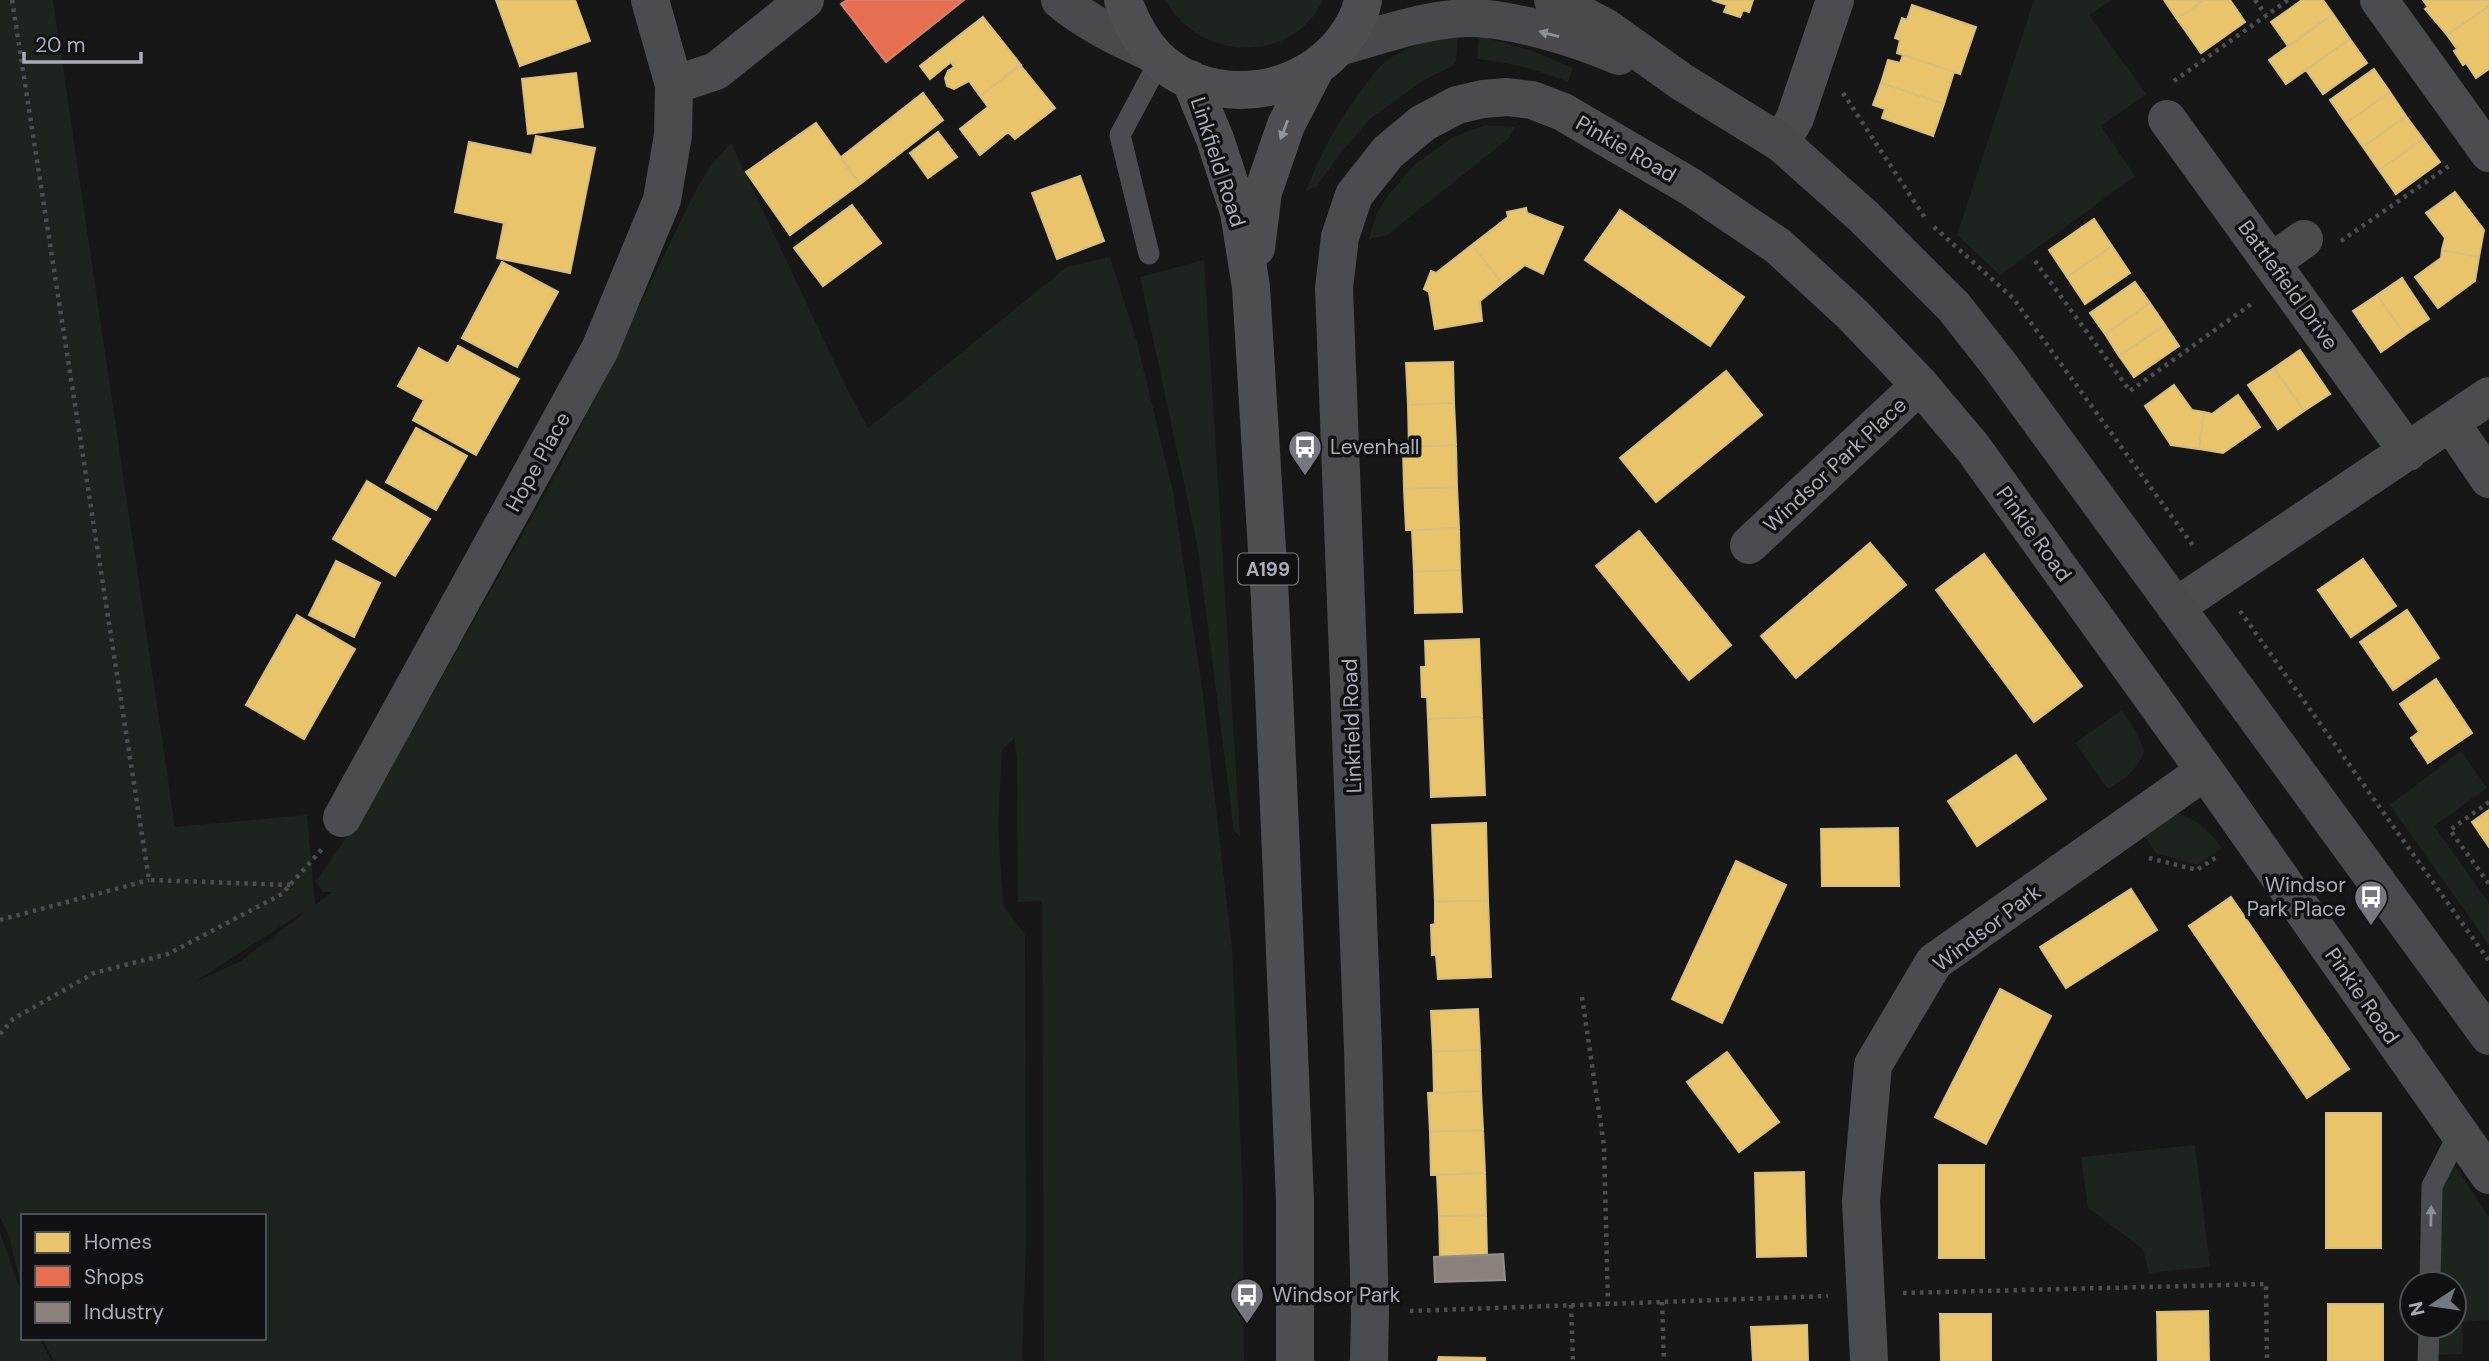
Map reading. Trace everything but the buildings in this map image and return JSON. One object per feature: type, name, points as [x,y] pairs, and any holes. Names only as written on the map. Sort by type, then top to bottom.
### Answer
[{"type":"main road","points":[[1060,0],[1111,34],[1221,89],[1254,91],[1286,84],[1327,58],[1416,24],[1468,18],[1514,24],[1595,46],[1682,82]]},
{"type":"main road","name":"A199","points":[[1123,0],[1130,21],[1167,64]]},
{"type":"main road","name":"A199","points":[[1327,58],[1361,11],[1363,0]]},
{"type":"main road","points":[[1553,0],[1605,27],[1682,82],[1781,144],[1863,216],[1954,307],[2001,367],[2489,1036]]},
{"type":"main road","name":"Linkfield Road","points":[[1251,287],[1263,192],[1286,125],[1327,58]]},
{"type":"main road","name":"Linkfield Road","points":[[1167,64],[1215,139],[1239,212],[1251,287],[1270,600],[1286,977],[1295,1200],[1295,1361]]},
{"type":"street","name":"Hope Place","points":[[342,818],[600,349],[662,200],[673,135],[674,85],[650,0]]},
{"type":"street","points":[[674,85],[716,71],[805,0]]},
{"type":"street","points":[[1781,144],[1795,118],[1835,0]]},
{"type":"street","points":[[2379,0],[2489,153]]},
{"type":"street","name":"Pinkie Road","points":[[1423,123],[1457,105],[1483,99],[1507,97],[1532,100],[1563,111],[1691,187],[1778,246],[1853,315],[1920,385],[1973,448],[2489,1175]]},
{"type":"street","name":"Battlefield Drive","points":[[2167,118],[2408,452]]},
{"type":"street","name":"Linkfield Road","points":[[1369,1361],[1363,1049],[1334,288],[1340,237],[1354,195],[1388,152],[1423,123]]},
{"type":"street","points":[[2272,262],[2304,239]]},
{"type":"street","name":"Windsor Park Place","points":[[1749,545],[1920,385]]},
{"type":"street","points":[[2176,606],[2489,396]]},
{"type":"street","points":[[2451,423],[2489,479]]},
{"type":"street","name":"Windsor Park","points":[[1869,1361],[1861,1201],[1873,1065],[1934,962],[2204,771]]},
{"type":"lane","points":[[1149,254],[1120,135],[1167,64]]},
{"type":"lane","points":[[2430,1270],[2432,1186],[2459,1133]]},
{"type":"lane","points":[[2428,1361],[2429,1340]]},
{"type":"path","points":[[12,0],[149,880]]},
{"type":"path","points":[[2255,0],[2266,15]]},
{"type":"path","points":[[2167,118],[2153,96],[2288,0]]},
{"type":"path","points":[[1815,63],[1844,94],[1927,220],[2013,298],[2489,961]]},
{"type":"path","points":[[2489,802],[2450,830],[2489,884]]},
{"type":"path","points":[[0,1034],[13,1019],[94,973],[168,954],[282,894],[318,856],[342,818]]},
{"type":"path","points":[[2127,826],[2151,860],[2197,870],[2224,851]]},
{"type":"path","points":[[0,920],[149,880],[290,885]]},
{"type":"path","points":[[1582,997],[1604,1146],[1608,1304]]},
{"type":"path","points":[[1662,1302],[1664,1361]]},
{"type":"path","points":[[1571,1305],[1573,1361]]},
{"type":"shaded area","points":[[0,0],[53,0],[175,827],[307,815],[315,905],[332,892],[322,892],[316,881],[352,830],[415,725],[562,464],[695,192],[711,165],[731,143],[868,428],[1067,267],[1110,257],[1137,342],[1173,492],[1203,695],[1232,948],[1243,1198],[1244,1361],[1044,1361],[1042,901],[1018,902],[1017,757],[1014,738],[1002,750],[998,825],[1003,905],[1025,935],[1026,1246],[1022,1361],[54,1361],[43,1340],[266,1340],[266,1214],[21,1214],[21,1285],[8,1234],[0,1217]],"holes":[[[303,912],[304,913],[241,961],[193,983]]]},
{"type":"shaded area","points":[[1166,0],[1323,0],[1309,21],[1290,36],[1269,45],[1245,48],[1222,44],[1200,35],[1181,20]]},
{"type":"shaded area","points":[[2034,0],[2111,0],[2089,15],[2146,94],[2101,126],[2135,176],[2000,275],[1957,235]]},
{"type":"shaded area","points":[[1458,35],[1456,61],[1452,66],[1424,80],[1371,118],[1317,186],[1306,191],[1340,122],[1381,65],[1419,44]]},
{"type":"shaded area","points":[[1479,36],[1530,50],[1573,68],[1568,82],[1523,67],[1477,59]]},
{"type":"shaded area","points":[[1485,125],[1515,127],[1508,139],[1387,235],[1369,239],[1376,215],[1386,198],[1414,165],[1453,137]]},
{"type":"shaded area","points":[[1204,260],[1240,836],[1234,831],[1198,549],[1140,277]]},
{"type":"shaded area","points":[[2122,710],[2137,733],[2144,751],[2130,773],[2108,789],[2075,743]]},
{"type":"shaded area","points":[[2461,751],[2487,788],[2434,826],[2489,903],[2489,945],[2390,805]]},
{"type":"shaded area","points":[[2178,813],[2203,827],[2222,848],[2197,865],[2156,853],[2138,827]]},
{"type":"shaded area","points":[[2195,1145],[2210,1267],[2149,1273],[2143,1249],[2088,1208],[2081,1157]]},
{"type":"shaded area","points":[[2451,1160],[2489,1217],[2489,1320],[2468,1322],[2468,1270],[2436,1270],[2437,1189]]},
{"type":"shaded area","points":[[0,1232],[21,1292],[21,1340],[41,1340],[51,1361],[0,1361]]},
{"type":"shaded area","points":[[2436,1340],[2463,1340],[2463,1354],[2441,1355],[2437,1352]]},
{"type":"place","name":"Levenhall","points":[[1305,477]]},
{"type":"place","name":"Windsor Park Place","points":[[2371,927]]},
{"type":"place","name":"Windsor Park","points":[[1247,1325]]}]
